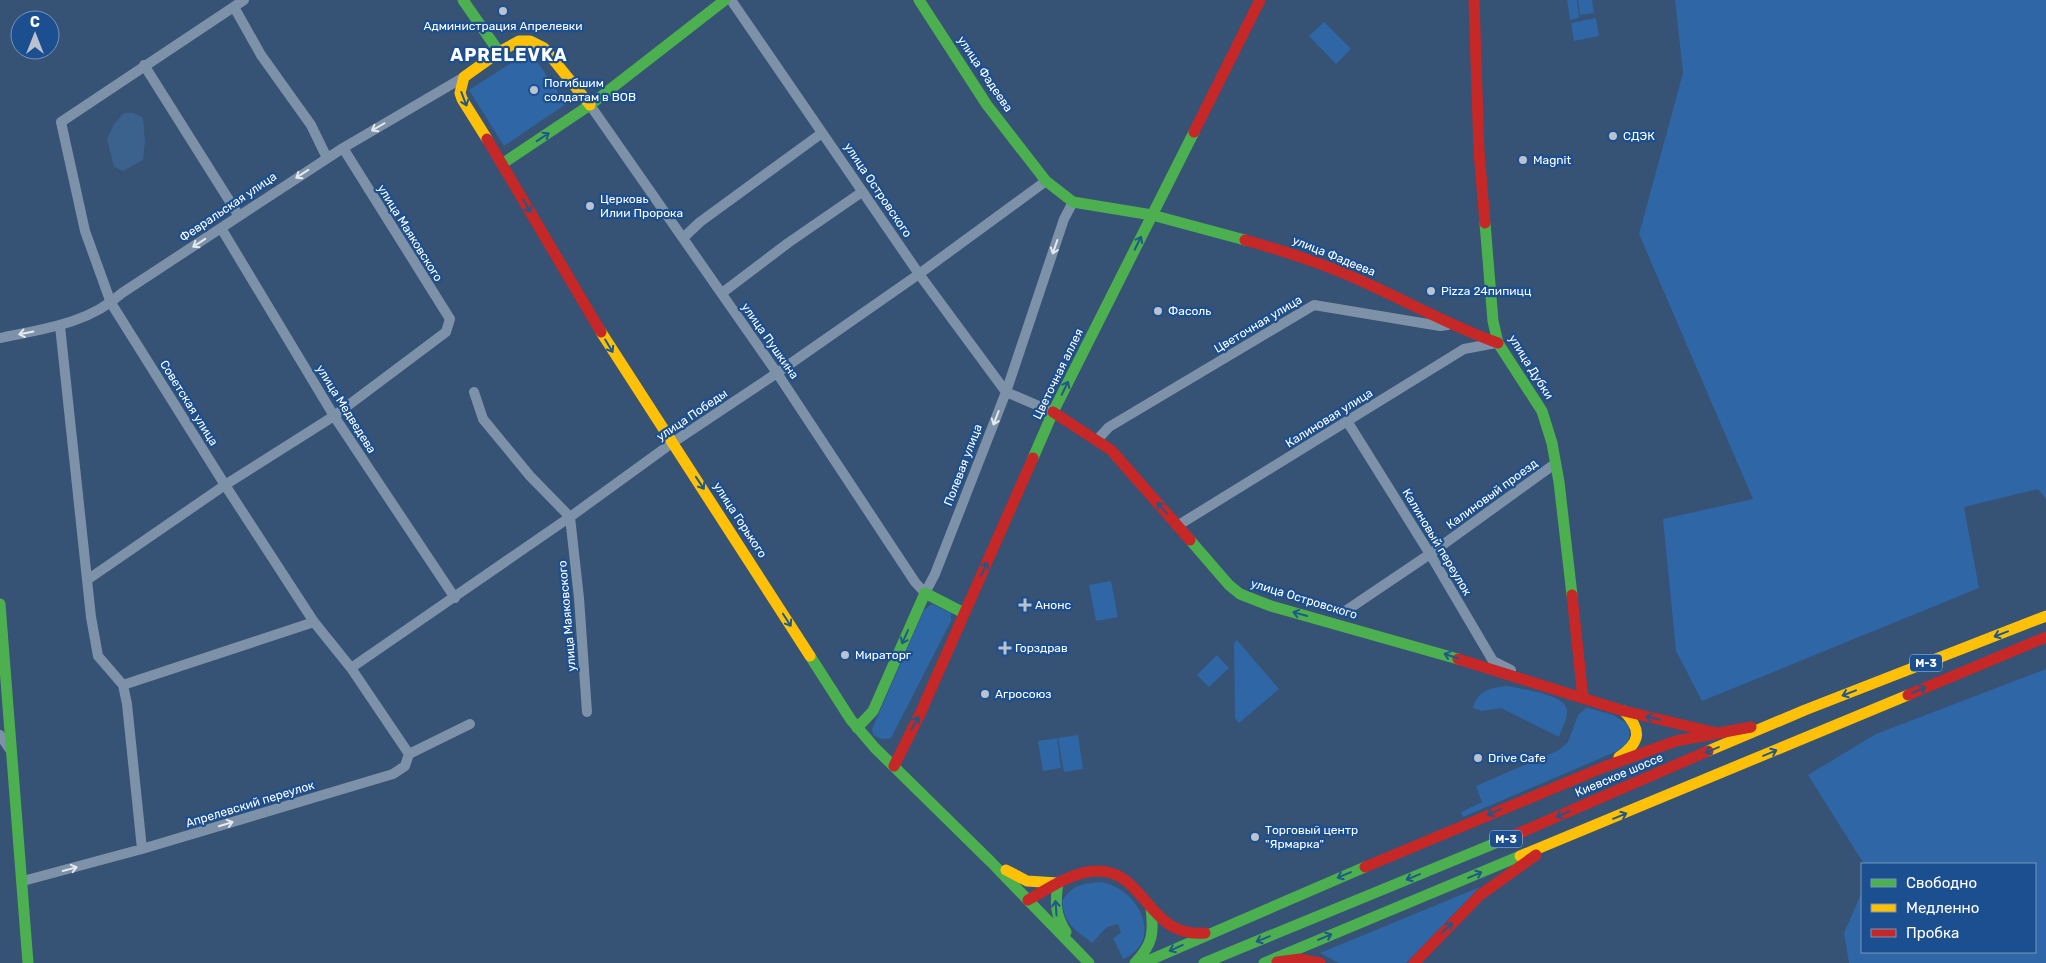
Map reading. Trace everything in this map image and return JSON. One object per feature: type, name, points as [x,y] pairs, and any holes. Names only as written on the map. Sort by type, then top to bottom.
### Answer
[{"type":"main road","points":[[463,0],[499,52]]},
{"type":"main road","points":[[502,164],[590,105],[725,0]]},
{"type":"main road","name":"улица Фадеева","points":[[920,0],[987,105],[1046,181],[1073,202],[1152,215],[1302,256],[1367,283],[1454,325],[1498,343]]},
{"type":"main road","name":"Цветочная аллея","points":[[894,766],[920,714],[1053,412],[1260,0]]},
{"type":"main road","name":"улица Дубки","points":[[1474,0],[1480,160],[1493,321],[1498,343],[1542,411],[1548,427],[1556,463],[1584,698]]},
{"type":"main road","points":[[464,77],[499,52],[519,41],[530,41],[544,48],[590,105]]},
{"type":"main road","name":"улица Горького","points":[[464,77],[460,93],[462,99],[612,352],[699,481],[857,728],[992,862]]},
{"type":"main road","name":"улица Островского","points":[[1053,412],[1097,440],[1127,467],[1229,585],[1240,594],[1271,606],[1429,649],[1584,698]]},
{"type":"main road","points":[[925,593],[964,613]]},
{"type":"main road","name":"Полевая улица","points":[[857,728],[867,720],[873,711],[925,593]]},
{"type":"main road","points":[[0,604],[28,963]]},
{"type":"main road","name":"Киевское шоссе","points":[[1204,963],[1502,840],[1805,710],[2046,616]]},
{"type":"main road","name":"М-3","points":[[1264,963],[2046,636]]},
{"type":"main road","points":[[1584,698],[1624,711],[1717,733]]},
{"type":"main road","points":[[1143,963],[1209,933],[1604,767],[1676,741],[1743,729],[1805,710]]},
{"type":"main road","points":[[1604,767],[1630,750],[1637,740],[1637,730],[1634,723],[1624,711]]},
{"type":"main road","points":[[1414,963],[1480,895],[1558,840]]},
{"type":"main road","points":[[992,862],[1021,879],[1037,883],[1058,883]]},
{"type":"main road","points":[[992,862],[1087,961]]},
{"type":"main road","points":[[1028,900],[1058,883],[1087,872],[1103,871],[1113,873],[1133,885],[1151,908],[1168,925],[1187,933],[1209,933]]},
{"type":"main road","points":[[1058,883],[1055,906],[1056,914],[1087,961]]},
{"type":"main road","points":[[1135,963],[1147,951],[1153,939],[1154,931],[1151,908]]},
{"type":"main road","points":[[1273,963],[1300,959],[1320,963]]},
{"type":"street","points":[[239,216],[144,65],[244,0]]},
{"type":"street","name":"улица Островского","points":[[731,0],[919,274],[1006,392]]},
{"type":"street","points":[[234,7],[261,55],[312,125],[327,158]]},
{"type":"street","name":"Советская улица","points":[[144,65],[61,122],[85,231],[111,302],[225,485],[314,622],[351,668],[409,754]]},
{"type":"street","name":"Февральская улица","points":[[0,338],[60,326],[88,316],[327,158],[464,77]]},
{"type":"street","name":"улица Пушкина","points":[[590,105],[777,373],[915,582],[925,593]]},
{"type":"street","points":[[683,238],[700,222],[822,133]]},
{"type":"street","name":"улица Маяковского","points":[[334,416],[446,332],[450,319],[343,148]]},
{"type":"street","name":"улица Победы","points":[[351,668],[455,598],[672,443],[777,373],[919,274],[1046,181]]},
{"type":"street","points":[[722,293],[788,243],[862,192]]},
{"type":"street","name":"Полевая улица","points":[[925,593],[935,574],[1006,392],[1064,220],[1073,202]]},
{"type":"street","name":"улица Медведева","points":[[221,228],[334,416],[455,598]]},
{"type":"street","name":"Цветочная улица","points":[[1097,440],[1110,427],[1314,305],[1440,326],[1454,325]]},
{"type":"street","points":[[60,326],[87,580],[98,656],[123,685],[127,704],[142,849]]},
{"type":"street","name":"Калиновая улица","points":[[1177,526],[1464,349],[1498,343]]},
{"type":"street","points":[[474,392],[484,419],[530,476],[570,517]]},
{"type":"street","points":[[1006,392],[1053,412]]},
{"type":"street","points":[[87,580],[225,485],[334,416]]},
{"type":"street","name":"Калиновый переулок","points":[[1347,421],[1430,554],[1493,661],[1511,670]]},
{"type":"street","name":"Калиновый проезд","points":[[1344,612],[1430,554],[1556,463]]},
{"type":"street","name":"улица Маяковского","points":[[570,517],[579,598],[587,712]]},
{"type":"street","points":[[123,685],[314,622]]},
{"type":"street","name":"Апрелевский переулок","points":[[23,881],[142,849],[392,774],[405,766],[409,754],[470,724]]},
{"type":"street","points":[[0,735],[12,753]]},
{"type":"shaded area","points":[[1567,0],[1577,0],[1579,18],[1570,20]]},
{"type":"shaded area","points":[[1578,0],[1592,0],[1594,13],[1580,15]]},
{"type":"shaded area","points":[[1675,0],[2046,0],[2046,499],[2038,489],[1964,507],[1979,588],[1702,701],[1676,651],[1663,519],[1753,499],[1639,234],[1683,73]]},
{"type":"shaded area","points":[[1596,18],[1599,36],[1574,41],[1571,23]]},
{"type":"shaded area","points":[[1324,22],[1351,49],[1336,64],[1309,36]]},
{"type":"shaded area","points":[[530,51],[566,104],[504,146],[469,90]]},
{"type":"shaded area","points":[[124,113],[134,113],[143,118],[145,142],[143,160],[123,171],[114,167],[107,139],[114,124]]},
{"type":"shaded area","points":[[1111,581],[1118,617],[1096,621],[1089,585]]},
{"type":"shaded area","points":[[932,604],[951,613],[951,621],[891,738],[884,739],[873,735],[872,729],[924,610]]},
{"type":"shaded area","points":[[1237,640],[1279,689],[1239,723],[1235,718],[1234,643]]},
{"type":"shaded area","points":[[1217,655],[1229,668],[1209,687],[1197,675]]},
{"type":"shaded area","points":[[2046,669],[2046,963],[1849,963],[1844,933],[1861,894],[1861,953],[2036,953],[2036,863],[1863,863],[1808,775],[1876,734]]},
{"type":"shaded area","points":[[1507,686],[1551,696],[1565,704],[1567,717],[1559,737],[1501,708],[1482,711],[1473,708],[1481,694],[1495,688]]},
{"type":"shaded area","points":[[1586,708],[1613,715],[1628,724],[1629,738],[1626,744],[1615,752],[1463,817],[1461,812],[1482,802],[1476,786],[1559,750],[1568,742],[1578,715]]},
{"type":"shaded area","points":[[1078,735],[1083,769],[1064,772],[1058,738]]},
{"type":"shaded area","points":[[1057,738],[1061,768],[1043,771],[1038,741]]},
{"type":"shaded area","points":[[1099,882],[1112,885],[1125,893],[1141,914],[1144,927],[1143,939],[1136,950],[1123,959],[1113,938],[1121,933],[1118,924],[1107,927],[1092,943],[1071,926],[1065,916],[1062,901],[1074,888]]},
{"type":"shaded area","points":[[1480,887],[1406,963],[1339,963],[1320,953]]},
{"type":"traffic: fast","points":[[463,0],[499,52]]},
{"type":"traffic: fast","points":[[502,164],[590,105],[725,0]]},
{"type":"traffic: fast","points":[[919,0],[987,105],[1046,181],[1073,202],[1152,215],[1245,240]]},
{"type":"traffic: fast","points":[[1033,458],[1053,412],[1194,132]]},
{"type":"traffic: fast","points":[[1485,223],[1493,321],[1498,343],[1542,411],[1552,443],[1559,482],[1572,595]]},
{"type":"traffic: fast","points":[[1190,540],[1229,585],[1240,594],[1271,606],[1458,659]]},
{"type":"traffic: fast","points":[[857,728],[873,711],[925,593],[964,613]]},
{"type":"traffic: fast","points":[[0,604],[28,963]]},
{"type":"traffic: fast","points":[[810,656],[851,720],[875,748],[991,862],[1089,963]]},
{"type":"traffic: fast","points":[[1204,963],[1503,840]]},
{"type":"traffic: fast","points":[[1264,963],[1520,856]]},
{"type":"traffic: fast","points":[[1143,963],[1365,867]]},
{"type":"traffic: fast","points":[[1058,883],[1057,908],[1066,932]]},
{"type":"traffic: fast","points":[[1135,963],[1146,950],[1151,938],[1151,908]]},
{"type":"traffic: slow","points":[[487,139],[462,99],[460,93],[464,77],[499,52],[519,41],[530,41],[544,48],[590,105]]},
{"type":"traffic: slow","points":[[601,332],[810,656]]},
{"type":"traffic: slow","points":[[1708,751],[1805,710],[2046,616]]},
{"type":"traffic: slow","points":[[1520,856],[1908,695]]},
{"type":"traffic: slow","points":[[1619,757],[1632,746],[1636,736],[1634,724],[1624,711]]},
{"type":"traffic: slow","points":[[1006,870],[1027,881],[1057,883]]},
{"type":"traffic: jam","points":[[1194,132],[1260,0]]},
{"type":"traffic: jam","points":[[1474,0],[1479,152],[1485,223]]},
{"type":"traffic: jam","points":[[487,139],[601,332]]},
{"type":"traffic: jam","points":[[1245,240],[1292,254],[1338,271],[1449,323],[1498,343]]},
{"type":"traffic: jam","points":[[1053,412],[1111,450],[1190,540]]},
{"type":"traffic: jam","points":[[894,766],[920,714],[1033,458]]},
{"type":"traffic: jam","points":[[1572,595],[1583,698]]},
{"type":"traffic: jam","points":[[1908,695],[2046,637]]},
{"type":"traffic: jam","points":[[1458,659],[1624,711],[1717,733]]},
{"type":"traffic: jam","points":[[1365,867],[1604,767],[1676,741],[1751,727]]},
{"type":"traffic: jam","points":[[1503,840],[1708,751]]},
{"type":"traffic: jam","points":[[1414,963],[1480,895],[1536,855]]},
{"type":"traffic: jam","points":[[1028,900],[1056,884],[1079,874],[1107,872],[1122,878],[1134,888],[1156,913],[1169,924],[1185,932],[1205,933]]},
{"type":"traffic: jam","points":[[1277,962],[1300,959],[1320,963]]},
{"type":"place","name":"Администрация Апрелевки","points":[[503,11]]},
{"type":"place","name":"Погибшим солдатам в ВОВ","points":[[534,90]]},
{"type":"place","name":"СДЭК","points":[[1613,136]]},
{"type":"place","name":"Magnit","points":[[1523,160]]},
{"type":"place","name":"Церковь Илии Пророка","points":[[590,206]]},
{"type":"place","name":"Pizza 24пипицц","points":[[1431,291]]},
{"type":"place","name":"Фасоль","points":[[1158,311]]},
{"type":"place","name":"Анонс","points":[[1025,605]]},
{"type":"place","name":"Горздрав","points":[[1005,648]]},
{"type":"place","name":"Мираторг","points":[[845,655]]},
{"type":"place","name":"Агросоюз","points":[[985,694]]},
{"type":"place","name":"Drive Cafe","points":[[1478,758]]},
{"type":"place","name":"Торговый центр \"Ярмарка\"","points":[[1255,837]]},
{"type":"district","name":"APRELEVKA","points":[[509,55]]}]
